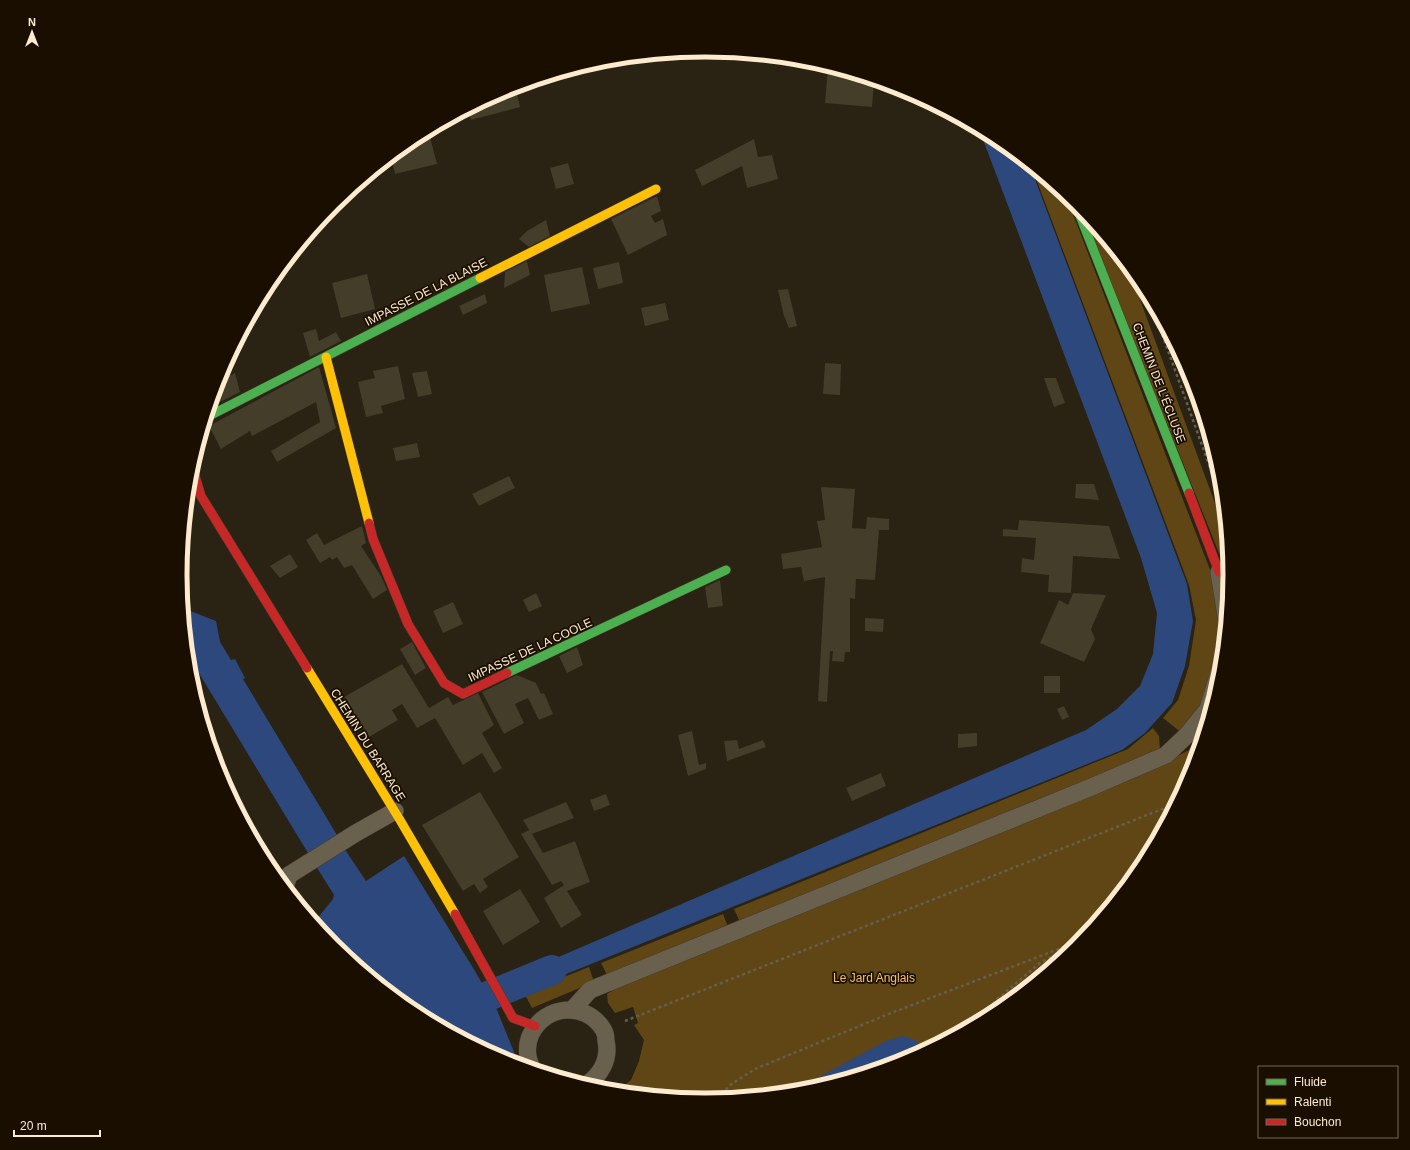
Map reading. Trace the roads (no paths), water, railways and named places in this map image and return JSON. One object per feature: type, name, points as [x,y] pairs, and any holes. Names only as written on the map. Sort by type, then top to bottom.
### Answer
[{"type":"street","name":"IMPASSE DE LA BLAISE","points":[[212,414],[656,189]]},
{"type":"street","name":"CHEMIN DE L'ÉCLUSE","points":[[1082,221],[1219,572]]},
{"type":"street","name":"IMPASSE DE LA COOLE","points":[[326,356],[373,539],[408,624],[444,684],[463,694],[726,570]]},
{"type":"street","name":"CHEMIN DU BARRAGE","points":[[196,479],[201,496],[395,811],[488,970],[512,1018],[534,1026]]},
{"type":"lane","points":[[1219,572],[1222,594]]},
{"type":"lane","points":[[573,1010],[590,990],[1089,788],[1166,755],[1186,736],[1203,715]]},
{"type":"lane","points":[[287,881],[289,875],[308,862],[395,811]]},
{"type":"lane","points":[[531,1063],[527,1052],[528,1038],[534,1026],[552,1012],[573,1010],[586,1014],[604,1030],[607,1046],[606,1059],[602,1070],[593,1080]]},
{"type":"water","points":[[982,137],[1033,175],[1187,584],[1193,621],[1185,666],[1172,703],[1145,733],[1122,750],[519,993],[512,977],[1086,730],[1117,709],[1140,686],[1153,654],[1157,613],[1141,558]]},
{"type":"water","points":[[188,610],[216,621],[220,642],[231,660],[235,659],[245,678],[243,679],[337,835],[308,853],[195,667],[191,643]]},
{"type":"water","points":[[344,848],[366,881],[404,856],[475,971],[497,1010],[516,1058],[476,1040],[417,1006],[363,964],[339,941],[317,918],[333,899],[334,895],[314,863]]},
{"type":"water","points":[[903,1036],[915,1040],[920,1046],[872,1066],[809,1082],[886,1041]]},
{"type":"waterway","points":[[471,1003],[552,970]]},
{"type":"park label","name":"Le Jard Anglais","points":[[874,978]]}]
